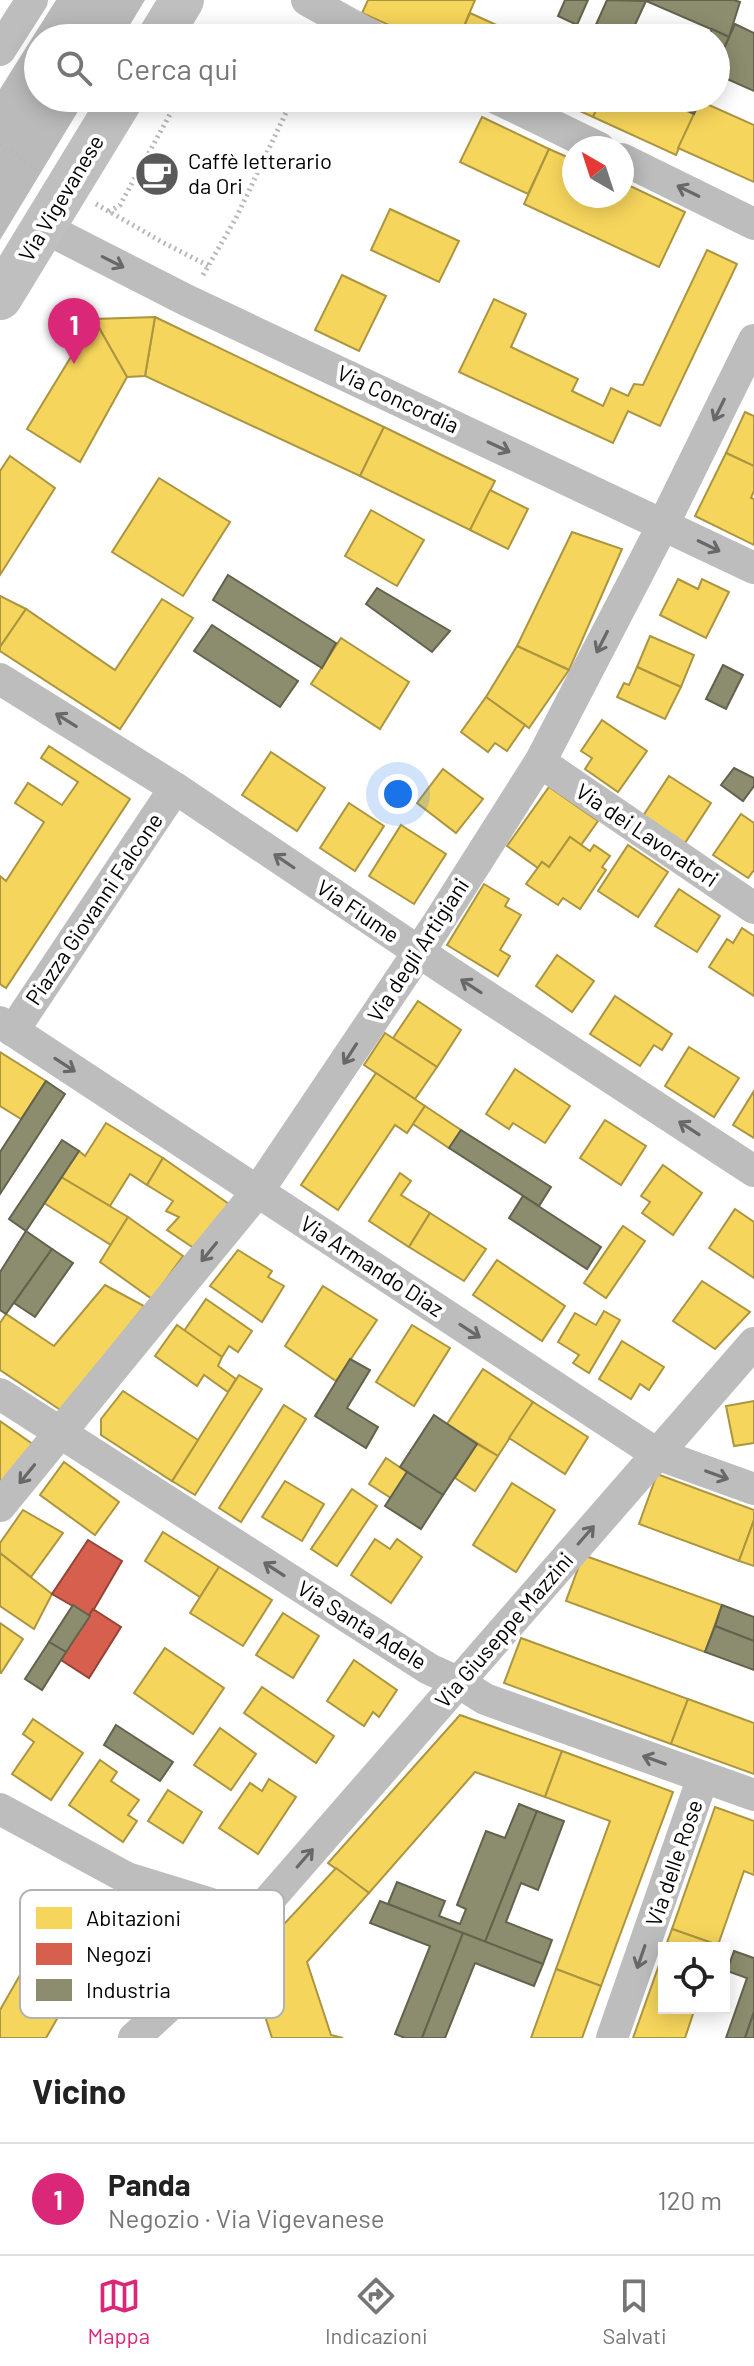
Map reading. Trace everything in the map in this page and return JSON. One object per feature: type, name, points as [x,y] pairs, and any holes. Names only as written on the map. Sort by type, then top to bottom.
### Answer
[{"type":"main road","points":[[167,24],[182,0]]},
{"type":"main road","name":"Via Vigevanese","points":[[0,298],[113,112]]},
{"type":"street","points":[[0,50],[32,0]]},
{"type":"street","points":[[307,0],[350,24]]},
{"type":"street","points":[[525,112],[574,136]]},
{"type":"street","points":[[634,165],[754,224]]},
{"type":"street","name":"Via Concordia","points":[[43,227],[186,300],[754,568]]},
{"type":"street","name":"Via degli Artigiani","points":[[0,1506],[258,1191],[418,952],[540,762],[663,525],[754,340]]},
{"type":"street","name":"Via Fiume","points":[[0,679],[175,788],[418,952],[754,1171]]},
{"type":"street","name":"Via dei Lavoratori","points":[[540,762],[754,908]]},
{"type":"street","name":"Piazza Giovanni Falcone","points":[[6,1026],[175,788]]},
{"type":"street","name":"Via Armando Diaz","points":[[6,1026],[657,1454],[754,1489]]},
{"type":"street","name":"Via Giuseppe Mazzini","points":[[277,1890],[754,1343]]},
{"type":"street","name":"Via Santa Adele","points":[[0,1394],[429,1669],[485,1699],[754,1795]]},
{"type":"street","name":"Via delle Rose","points":[[612,2038],[703,1777]]},
{"type":"street","points":[[0,1809],[127,1878],[166,1890]]},
{"type":"street","name":"Via Giuseppe Mazzini","points":[[150,2034],[164,2018]]},
{"type":"path","points":[[171,112],[120,205],[109,212],[209,266]]},
{"type":"path","points":[[198,282],[236,218],[286,112]]},
{"type":"shaded area","points":[[56,0],[145,0],[130,24],[41,24]]},
{"type":"shaded area","points":[[24,51],[24,112],[78,112],[0,240],[0,89]]},
{"type":"building: Abitazioni","points":[[368,0],[475,0],[465,24],[387,24],[362,13]]},
{"type":"building: Abitazioni","points":[[470,13],[494,24],[465,24]]},
{"type":"building: Abitazioni","points":[[595,112],[694,114],[676,155],[593,117]]},
{"type":"building: Abitazioni","points":[[695,112],[725,112],[754,125],[754,182],[678,148]]},
{"type":"building: Abitazioni","points":[[482,117],[549,149],[528,194],[460,162]]},
{"type":"building: Abitazioni","points":[[549,149],[562,155],[562,208],[634,208],[634,188],[685,212],[659,267],[524,204]]},
{"type":"building: Abitazioni","points":[[390,209],[459,241],[439,282],[371,250]]},
{"type":"building: Abitazioni","points":[[707,250],[737,264],[660,426],[628,411],[613,443],[459,372],[494,299],[526,314],[511,347],[578,379],[572,391],[603,406],[611,388],[628,396],[634,384],[643,385]]},
{"type":"building: Abitazioni","points":[[342,275],[386,296],[359,351],[315,330]]},
{"type":"building: Abitazioni","points":[[155,317],[384,427],[360,476],[145,376]]},
{"type":"building: Abitazioni","points":[[155,317],[145,376],[127,377],[94,319]]},
{"type":"building: Abitazioni","points":[[94,319],[127,377],[80,462],[27,429]]},
{"type":"building: Abitazioni","points":[[745,412],[754,416],[754,466],[726,453]]},
{"type":"building: Abitazioni","points":[[384,427],[495,481],[470,530],[360,476]]},
{"type":"building: Abitazioni","points":[[726,453],[754,466],[751,498],[754,499],[754,545],[695,516]]},
{"type":"building: Abitazioni","points":[[10,456],[55,488],[0,575],[0,471]]},
{"type":"building: Abitazioni","points":[[159,478],[230,522],[183,596],[112,552]]},
{"type":"building: Abitazioni","points":[[490,490],[528,509],[508,549],[470,530]]},
{"type":"building: Abitazioni","points":[[371,510],[424,540],[397,586],[345,556]]},
{"type":"building: Abitazioni","points":[[572,532],[622,549],[569,670],[517,646]]},
{"type":"building: Abitazioni","points":[[678,579],[698,589],[702,579],[729,592],[706,638],[660,615]]},
{"type":"building: Abitazioni","points":[[0,596],[26,609],[0,647]]},
{"type":"building: Abitazioni","points":[[162,599],[193,618],[120,729],[0,651],[26,609],[115,670]]},
{"type":"building: Abitazioni","points":[[650,636],[694,655],[681,687],[637,667]]},
{"type":"building: Abitazioni","points":[[341,638],[409,682],[380,729],[311,684]]},
{"type":"building: Abitazioni","points":[[517,646],[569,670],[529,728],[486,697]]},
{"type":"building: Abitazioni","points":[[637,667],[681,687],[665,719],[617,697],[624,683],[629,685]]},
{"type":"building: Abitazioni","points":[[486,697],[525,725],[507,751],[495,743],[488,752],[461,732]]},
{"type":"building: Abitazioni","points":[[602,720],[647,751],[618,792],[585,769],[592,758],[581,751]]},
{"type":"building: Abitazioni","points":[[49,746],[130,799],[6,988],[0,984],[0,876],[6,881],[44,822],[15,803],[28,783],[62,805],[78,782],[41,758]]},
{"type":"building: Abitazioni","points":[[271,752],[325,788],[297,831],[242,795]]},
{"type":"building: Abitazioni","points":[[443,769],[483,799],[456,833],[417,803]]},
{"type":"building: Abitazioni","points":[[669,776],[711,803],[685,843],[643,816]]},
{"type":"building: Abitazioni","points":[[549,787],[598,821],[581,845],[570,837],[549,867],[542,862],[538,868],[507,846]]},
{"type":"building: Abitazioni","points":[[349,803],[384,826],[355,871],[320,848]]},
{"type":"building: Abitazioni","points":[[741,814],[754,823],[754,870],[748,878],[713,855]]},
{"type":"building: Abitazioni","points":[[401,825],[446,854],[414,904],[369,876]]},
{"type":"building: Abitazioni","points":[[570,837],[590,851],[594,845],[610,856],[602,867],[606,870],[580,909],[563,898],[558,905],[526,884],[542,862],[549,867]]},
{"type":"building: Abitazioni","points":[[628,845],[668,872],[638,917],[598,891]]},
{"type":"building: Abitazioni","points":[[484,884],[509,899],[505,906],[521,915],[500,950],[510,956],[498,976],[447,945]]},
{"type":"building: Abitazioni","points":[[679,889],[720,916],[697,952],[655,926]]},
{"type":"building: Abitazioni","points":[[742,928],[754,936],[754,996],[709,967],[727,939],[733,943]]},
{"type":"building: Abitazioni","points":[[557,955],[594,981],[572,1012],[536,986]]},
{"type":"building: Abitazioni","points":[[615,996],[672,1034],[662,1050],[654,1045],[640,1066],[590,1034]]},
{"type":"building: Abitazioni","points":[[418,1001],[461,1030],[437,1067],[393,1038]]},
{"type":"building: Abitazioni","points":[[385,1033],[437,1067],[415,1099],[364,1065]]},
{"type":"building: Abitazioni","points":[[689,1047],[739,1078],[714,1117],[665,1086]]},
{"type":"building: Abitazioni","points":[[0,1052],[46,1081],[21,1119],[0,1106]]},
{"type":"building: Abitazioni","points":[[515,1069],[570,1106],[545,1143],[513,1123],[509,1129],[486,1114]]},
{"type":"building: Abitazioni","points":[[376,1073],[425,1106],[407,1133],[395,1125],[338,1210],[301,1185]]},
{"type":"building: Abitazioni","points":[[754,1091],[754,1138],[733,1125]]},
{"type":"building: Abitazioni","points":[[425,1106],[461,1130],[449,1148],[413,1124]]},
{"type":"building: Abitazioni","points":[[605,1120],[646,1146],[621,1185],[580,1158]]},
{"type":"building: Abitazioni","points":[[106,1123],[163,1158],[147,1185],[130,1174],[110,1206],[61,1177],[79,1151],[85,1156]]},
{"type":"building: Abitazioni","points":[[163,1158],[229,1204],[195,1249],[167,1230],[179,1217],[166,1211],[173,1201],[147,1185]]},
{"type":"building: Abitazioni","points":[[663,1165],[702,1193],[673,1235],[642,1213],[650,1202],[641,1196]]},
{"type":"building: Abitazioni","points":[[400,1173],[411,1181],[401,1195],[430,1213],[409,1247],[369,1221]]},
{"type":"building: Abitazioni","points":[[61,1177],[128,1217],[111,1245],[44,1203]]},
{"type":"building: Abitazioni","points":[[735,1209],[754,1222],[754,1278],[709,1248]]},
{"type":"building: Abitazioni","points":[[430,1213],[486,1249],[464,1281],[409,1247]]},
{"type":"building: Abitazioni","points":[[128,1217],[183,1256],[152,1299],[100,1262]]},
{"type":"building: Abitazioni","points":[[623,1226],[645,1241],[606,1298],[584,1283]]},
{"type":"building: Abitazioni","points":[[238,1250],[272,1271],[268,1277],[284,1286],[262,1322],[210,1286]]},
{"type":"building: Abitazioni","points":[[497,1260],[565,1306],[542,1341],[473,1295]]},
{"type":"building: Abitazioni","points":[[702,1281],[750,1312],[715,1349],[673,1321]]},
{"type":"building: Abitazioni","points":[[105,1285],[144,1306],[62,1411],[0,1370],[0,1323],[6,1314],[54,1346]]},
{"type":"building: Abitazioni","points":[[323,1286],[377,1320],[336,1381],[285,1346]]},
{"type":"building: Abitazioni","points":[[206,1299],[252,1331],[238,1352],[229,1346],[222,1357],[184,1331]]},
{"type":"building: Abitazioni","points":[[604,1311],[620,1320],[589,1373],[573,1363],[579,1355],[558,1342],[575,1313],[596,1325]]},
{"type":"building: Abitazioni","points":[[177,1325],[222,1357],[218,1366],[236,1379],[228,1392],[204,1375],[197,1386],[155,1356]]},
{"type":"building: Abitazioni","points":[[412,1325],[450,1348],[414,1406],[376,1382]]},
{"type":"building: Abitazioni","points":[[622,1341],[664,1367],[649,1390],[640,1384],[631,1399],[599,1379]]},
{"type":"building: Abitazioni","points":[[483,1369],[533,1402],[498,1456],[447,1424]]},
{"type":"building: Abitazioni","points":[[239,1375],[262,1389],[195,1495],[172,1481]]},
{"type":"building: Abitazioni","points":[[123,1391],[198,1440],[172,1481],[101,1435],[101,1419]]},
{"type":"building: Abitazioni","points":[[754,1401],[754,1443],[734,1446],[726,1406]]},
{"type":"building: Abitazioni","points":[[533,1402],[588,1437],[565,1474],[509,1438]]},
{"type":"building: Abitazioni","points":[[284,1405],[306,1419],[241,1522],[219,1508]]},
{"type":"building: Abitazioni","points":[[0,1421],[34,1445],[0,1486]]},
{"type":"building: Abitazioni","points":[[477,1444],[498,1456],[475,1491],[455,1478]]},
{"type":"building: Abitazioni","points":[[386,1458],[407,1472],[391,1498],[369,1484]]},
{"type":"building: Abitazioni","points":[[64,1462],[119,1502],[95,1535],[40,1495]]},
{"type":"building: Abitazioni","points":[[657,1474],[754,1510],[754,1520],[739,1561],[639,1524]]},
{"type":"building: Abitazioni","points":[[285,1481],[324,1504],[302,1541],[262,1517]]},
{"type":"building: Abitazioni","points":[[512,1483],[555,1510],[516,1572],[473,1545]]},
{"type":"building: Abitazioni","points":[[352,1489],[377,1506],[337,1566],[311,1549]]},
{"type":"building: Abitazioni","points":[[23,1510],[63,1533],[31,1577],[0,1553],[0,1543]]},
{"type":"building: Abitazioni","points":[[754,1520],[754,1566],[739,1561]]},
{"type":"building: Abitazioni","points":[[163,1532],[219,1567],[200,1597],[145,1561]]},
{"type":"building: Abitazioni","points":[[375,1539],[390,1549],[397,1539],[422,1557],[391,1603],[351,1575]]},
{"type":"building: Abitazioni","points":[[0,1553],[52,1594],[34,1629],[0,1606]]},
{"type":"building: Abitazioni","points":[[583,1555],[722,1605],[705,1652],[566,1601]]},
{"type":"building: Abitazioni","points":[[219,1567],[272,1600],[243,1646],[190,1613]]},
{"type":"building: Abitazioni","points":[[283,1613],[319,1636],[293,1678],[256,1655]]},
{"type":"building: Abitazioni","points":[[0,1623],[23,1639],[1,1673],[0,1673]]},
{"type":"building: Abitazioni","points":[[521,1638],[688,1699],[671,1744],[504,1683]]},
{"type":"building: Abitazioni","points":[[165,1648],[224,1688],[193,1734],[134,1693]]},
{"type":"building: Abitazioni","points":[[354,1660],[397,1690],[379,1717],[373,1712],[364,1726],[327,1701]]},
{"type":"building: Abitazioni","points":[[262,1687],[334,1736],[316,1763],[244,1713]]},
{"type":"building: Abitazioni","points":[[688,1699],[754,1723],[754,1774],[671,1744]]},
{"type":"building: Abitazioni","points":[[460,1715],[562,1751],[545,1797],[475,1772],[369,1893],[328,1863]]},
{"type":"building: Abitazioni","points":[[33,1719],[83,1753],[51,1800],[12,1774],[34,1742],[23,1734]]},
{"type":"building: Abitazioni","points":[[220,1728],[256,1754],[231,1790],[194,1765]]},
{"type":"building: Abitazioni","points":[[562,1751],[673,1792],[601,1986],[556,1969],[610,1821],[545,1797]]},
{"type":"building: Abitazioni","points":[[100,1760],[117,1772],[111,1781],[139,1800],[128,1815],[137,1821],[123,1842],[69,1805]]},
{"type":"building: Abitazioni","points":[[269,1779],[296,1797],[258,1854],[219,1828],[250,1783],[262,1791]]},
{"type":"building: Abitazioni","points":[[168,1790],[202,1812],[183,1843],[148,1821]]},
{"type":"building: Abitazioni","points":[[715,1807],[754,1821],[754,1875],[744,1871],[719,1942],[709,1942],[672,1929]]},
{"type":"building: Abitazioni","points":[[336,1868],[369,1893],[307,1962],[331,2035],[343,2038],[272,2038],[266,2018],[284,2018],[284,1924]]},
{"type":"building: Abitazioni","points":[[672,1929],[709,1942],[667,1942]]},
{"type":"building: Abitazioni","points":[[658,1968],[658,2014],[693,2014],[685,2038],[633,2038]]},
{"type":"building: Abitazioni","points":[[556,1969],[601,1986],[582,2038],[531,2038]]},
{"type":"building: Abitazioni","points":[[20,1975],[20,2018],[58,2018],[46,2038],[0,2038],[0,2010]]},
{"type":"building: Negozi","points":[[88,1540],[122,1561],[90,1616],[52,1594]]},
{"type":"building: Negozi","points":[[93,1609],[121,1627],[89,1678],[61,1660]]},
{"type":"building: Industria","points":[[565,0],[588,0],[577,24],[558,16]]},
{"type":"building: Industria","points":[[607,0],[646,1],[635,24],[596,24]]},
{"type":"building: Industria","points":[[644,0],[740,2],[730,34],[730,24],[699,24]]},
{"type":"building: Industria","points":[[735,24],[754,33],[754,91],[730,80],[730,35]]},
{"type":"building: Industria","points":[[228,575],[336,643],[322,668],[213,600]]},
{"type":"building: Industria","points":[[377,588],[450,631],[432,652],[366,604]]},
{"type":"building: Industria","points":[[212,625],[298,681],[280,707],[194,651]]},
{"type":"building: Industria","points":[[723,665],[743,675],[726,709],[706,699]]},
{"type":"building: Industria","points":[[734,768],[754,778],[754,786],[743,801],[721,785]]},
{"type":"building: Industria","points":[[46,1081],[65,1094],[0,1194],[0,1152]]},
{"type":"building: Industria","points":[[461,1130],[551,1187],[539,1206],[449,1148]]},
{"type":"building: Industria","points":[[62,1140],[79,1151],[26,1231],[9,1219]]},
{"type":"building: Industria","points":[[523,1196],[601,1247],[587,1269],[509,1218]]},
{"type":"building: Industria","points":[[26,1231],[52,1249],[6,1314],[0,1310],[0,1272]]},
{"type":"building: Industria","points":[[52,1249],[73,1263],[35,1317],[14,1303]]},
{"type":"building: Industria","points":[[350,1359],[370,1370],[347,1408],[378,1427],[366,1448],[315,1416]]},
{"type":"building: Industria","points":[[434,1415],[477,1444],[443,1495],[400,1467]]},
{"type":"building: Industria","points":[[407,1472],[443,1495],[421,1529],[385,1506]]},
{"type":"building: Industria","points":[[73,1605],[90,1616],[66,1652],[49,1642]]},
{"type":"building: Industria","points":[[722,1605],[754,1617],[754,1641],[715,1626]]},
{"type":"building: Industria","points":[[715,1626],[754,1641],[754,1670],[705,1652]]},
{"type":"building: Industria","points":[[49,1642],[66,1652],[42,1690],[25,1679]]},
{"type":"building: Industria","points":[[116,1725],[173,1762],[160,1781],[104,1745]]},
{"type":"building: Industria","points":[[519,1804],[537,1811],[485,1942],[388,1904],[397,1882],[445,1901],[439,1916],[460,1924],[466,1909],[457,1905],[486,1831],[505,1838]]},
{"type":"building: Industria","points":[[537,1811],[564,1821],[538,1890],[521,1883],[506,1922],[552,1940],[543,1964],[485,1942]]},
{"type":"building: Industria","points":[[380,1901],[463,1933],[422,2038],[405,2038],[395,2034],[430,1946],[370,1923]]},
{"type":"building: Industria","points":[[463,1933],[543,1964],[534,1986],[475,1963],[445,2038],[422,2038]]},
{"type":"building: Industria","points":[[734,1951],[754,1958],[754,2012],[745,2038],[726,2038],[747,1978],[730,1972]]},
{"type":"building: Industria","points":[[754,2012],[754,2038],[745,2038]]},
{"type":"place","name":"Caffè letterario da Ori","points":[[157,174]]},
{"type":"place","name":"Panda","points":[[74,364]]}]
